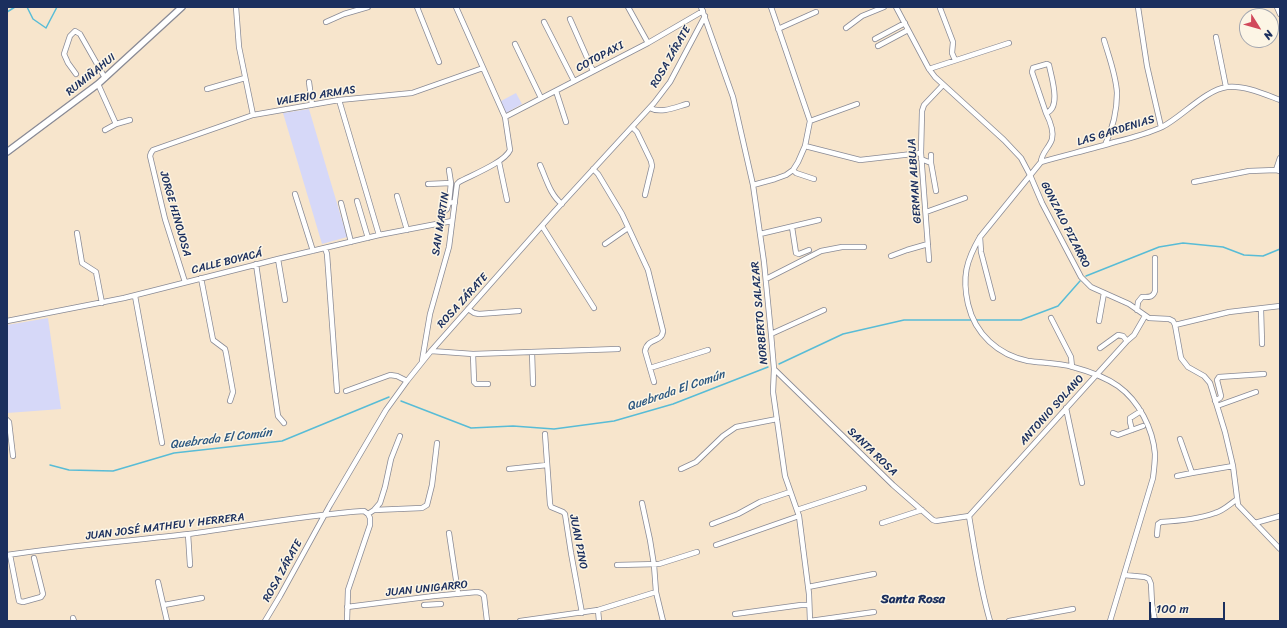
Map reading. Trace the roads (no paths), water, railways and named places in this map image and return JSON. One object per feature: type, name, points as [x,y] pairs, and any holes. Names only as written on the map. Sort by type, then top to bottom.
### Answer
[{"type":"street","name":"RUMIÑAHUI","points":[[7,152],[98,84],[182,7]]},
{"type":"street","points":[[236,7],[239,47],[253,115]]},
{"type":"street","points":[[326,22],[344,14],[368,7]]},
{"type":"street","points":[[417,7],[439,62]]},
{"type":"street","points":[[456,7],[504,117]]},
{"type":"street","points":[[628,7],[648,43]]},
{"type":"street","points":[[753,185],[786,175],[793,170],[805,146],[810,120],[771,7]]},
{"type":"street","points":[[846,28],[862,16],[884,7]]},
{"type":"street","name":"GONZALO PIZARRO","points":[[896,7],[929,69],[943,85],[1021,158],[1042,203],[1081,277],[1091,287],[1129,304],[1145,316],[1169,319],[1173,321],[1175,325]]},
{"type":"street","points":[[1138,7],[1147,66],[1161,127]]},
{"type":"street","points":[[1277,7],[1280,14]]},
{"type":"street","points":[[940,8],[953,42],[952,53],[956,60]]},
{"type":"street","name":"COTOPAXI","points":[[504,117],[648,43],[703,11]]},
{"type":"street","name":"ROSA ZÁRATE","points":[[265,621],[386,410],[431,351],[593,169],[650,108],[670,82],[703,11]]},
{"type":"street","name":"NORBERTO SALAZAR","points":[[703,11],[733,97],[753,185],[766,279],[774,369],[773,392],[785,476],[799,516],[808,587],[810,621]]},
{"type":"street","points":[[778,28],[816,12]]},
{"type":"street","points":[[570,19],[593,71]]},
{"type":"street","points":[[544,22],[574,81]]},
{"type":"street","points":[[875,39],[905,23]]},
{"type":"street","points":[[878,46],[908,30]]},
{"type":"street","points":[[76,74],[68,63],[64,54],[70,36],[75,31],[80,34],[105,78]]},
{"type":"street","points":[[1216,37],[1226,87],[1241,88],[1280,100]]},
{"type":"street","points":[[1104,40],[1114,73],[1117,92],[1117,101],[1110,134],[1105,145]]},
{"type":"street","points":[[929,69],[1009,43]]},
{"type":"street","points":[[516,44],[541,98]]},
{"type":"street","points":[[1046,113],[1052,109],[1055,100],[1049,65],[1047,64],[1033,68],[1032,72],[1046,113],[1052,140],[1042,155],[1041,162],[980,237],[970,256],[967,266],[965,286],[971,316],[975,324],[981,333],[996,347],[1017,358],[1072,366],[1096,375],[1118,386],[1141,411],[1150,431],[1155,455],[1149,492],[1110,621]]},
{"type":"street","name":"VALERIO ARMAS","points":[[153,150],[253,115],[339,100],[412,93],[483,68]]},
{"type":"street","points":[[207,89],[245,78]]},
{"type":"street","points":[[309,82],[312,105]]},
{"type":"street","points":[[98,84],[116,124]]},
{"type":"street","name":"GERMAN ALBUJA","points":[[929,260],[921,159],[922,111],[924,104],[943,85]]},
{"type":"street","name":"LAS GARDENIAS","points":[[1041,162],[1140,135],[1161,127],[1175,119],[1208,95],[1226,87]]},
{"type":"street","points":[[556,91],[566,122]]},
{"type":"street","points":[[339,100],[379,235]]},
{"type":"street","points":[[650,108],[661,111],[688,104]]},
{"type":"street","points":[[810,120],[857,104]]},
{"type":"street","name":"SAN MARTIN","points":[[422,362],[430,314],[449,247],[456,187],[459,182],[506,157],[510,150],[504,117]]},
{"type":"street","points":[[105,130],[116,124],[130,120]]},
{"type":"street","points":[[632,127],[637,132],[652,161],[645,195]]},
{"type":"street","points":[[805,146],[860,160],[921,153]]},
{"type":"street","name":"JORGE HINOJOSA","points":[[153,150],[150,153],[150,156],[157,188],[185,282]]},
{"type":"street","points":[[931,155],[936,191]]},
{"type":"street","points":[[1194,182],[1249,171],[1278,170],[1280,158]]},
{"type":"street","points":[[921,159],[931,163]]},
{"type":"street","points":[[499,162],[507,200]]},
{"type":"street","points":[[540,165],[552,194],[556,200],[562,204]]},
{"type":"street","points":[[593,169],[598,174],[622,214],[648,270],[663,331],[663,335],[660,338],[651,342],[646,347],[654,382]]},
{"type":"street","points":[[443,212],[447,209],[449,202],[449,170]]},
{"type":"street","points":[[793,170],[796,173],[814,179]]},
{"type":"street","points":[[428,184],[450,183]]},
{"type":"street","points":[[295,194],[313,250]]},
{"type":"street","points":[[397,196],[407,230]]},
{"type":"street","points":[[926,212],[965,198]]},
{"type":"street","points":[[357,201],[368,238]]},
{"type":"street","points":[[449,202],[454,203]]},
{"type":"street","points":[[341,203],[351,242]]},
{"type":"street","points":[[760,234],[819,220]]},
{"type":"street","name":"CALLE BOYACÁ","points":[[7,321],[135,296],[278,258],[379,235],[452,221]]},
{"type":"street","points":[[542,226],[594,308]]},
{"type":"street","points":[[792,227],[796,253],[799,254],[809,250]]},
{"type":"street","points":[[605,244],[628,228]]},
{"type":"street","points":[[77,233],[82,263],[96,272],[102,303]]},
{"type":"street","points":[[980,237],[981,252],[993,298]]},
{"type":"street","points":[[891,256],[928,244]]},
{"type":"street","points":[[766,279],[821,251],[842,247],[864,247]]},
{"type":"street","points":[[325,248],[337,391]]},
{"type":"street","points":[[278,258],[285,300]]},
{"type":"street","points":[[1137,310],[1138,302],[1142,297],[1154,295],[1155,258]]},
{"type":"street","points":[[256,264],[278,416],[284,423]]},
{"type":"street","points":[[201,278],[213,340],[226,351],[233,389],[230,401]]},
{"type":"street","points":[[1099,320],[1104,293]]},
{"type":"street","points":[[135,296],[162,443]]},
{"type":"street","points":[[1280,306],[1228,312],[1175,325],[1183,362],[1188,367],[1207,378],[1210,384],[1225,432],[1232,466],[1236,500],[1240,508],[1278,544],[1280,549]]},
{"type":"street","points":[[468,309],[479,314],[519,311]]},
{"type":"street","points":[[1261,309],[1262,344]]},
{"type":"street","points":[[771,334],[824,310]]},
{"type":"street","name":"ANTONIO SOLANO","points":[[969,516],[1134,335],[1145,316]]},
{"type":"street","points":[[1051,318],[1071,357],[1072,366]]},
{"type":"street","points":[[1100,348],[1118,335],[1123,336],[1127,341]]},
{"type":"street","points":[[431,351],[473,354],[618,349]]},
{"type":"street","points":[[650,368],[708,350]]},
{"type":"street","points":[[532,352],[533,384]]},
{"type":"street","points":[[473,354],[474,384],[488,384]]},
{"type":"street","name":"SANTA ROSA","points":[[774,369],[893,485],[933,520],[936,521],[969,516]]},
{"type":"street","points":[[1216,404],[1221,396],[1217,380],[1219,376],[1264,374]]},
{"type":"street","points":[[346,391],[390,375],[398,376],[407,381]]},
{"type":"street","points":[[1216,404],[1256,392]]},
{"type":"street","points":[[1066,408],[1082,483]]},
{"type":"street","points":[[1132,430],[1130,418],[1141,411]]},
{"type":"street","points":[[681,469],[696,462],[722,436],[736,428],[777,419]]},
{"type":"street","points":[[7,420],[9,422],[13,456]]},
{"type":"street","points":[[1113,433],[1118,435],[1143,426]]},
{"type":"street","name":"JUAN PINO","points":[[544,434],[550,504],[552,507],[565,514],[582,613]]},
{"type":"street","points":[[374,510],[380,503],[391,460],[400,436]]},
{"type":"street","points":[[1180,439],[1192,473]]},
{"type":"street","points":[[347,621],[348,590],[370,525],[370,518],[366,512],[374,510],[422,508],[427,505],[432,485],[437,443]]},
{"type":"street","points":[[509,469],[547,465]]},
{"type":"street","points":[[1177,476],[1232,466]]},
{"type":"street","points":[[797,510],[864,488]]},
{"type":"street","points":[[712,524],[738,514],[760,502],[790,492]]},
{"type":"street","points":[[1157,535],[1158,524],[1161,522],[1190,519],[1214,513],[1223,510],[1236,500]]},
{"type":"street","points":[[642,503],[654,565],[656,592],[663,621]]},
{"type":"street","points":[[882,523],[922,510]]},
{"type":"street","name":"JUAN JOSÉ MATHEU Y HERRERA","points":[[8,555],[188,534],[325,514],[366,512]]},
{"type":"street","points":[[716,545],[799,516]]},
{"type":"street","points":[[969,516],[976,562],[990,621]]},
{"type":"street","points":[[1255,523],[1280,516]]},
{"type":"street","points":[[449,533],[458,594]]},
{"type":"street","points":[[188,534],[190,565]]},
{"type":"street","points":[[617,565],[654,565],[697,552]]},
{"type":"street","points":[[8,555],[19,600],[22,602],[41,597],[43,594],[34,558]]},
{"type":"street","points":[[808,587],[874,574]]},
{"type":"street","points":[[1124,575],[1145,577],[1149,579],[1151,584],[1154,621]]},
{"type":"street","points":[[158,582],[167,621]]},
{"type":"street","points":[[520,621],[598,610],[656,592]]},
{"type":"street","name":"JUAN UNIGARRO","points":[[347,607],[434,596],[481,593],[484,596],[487,621]]},
{"type":"street","points":[[434,596],[435,604]]},
{"type":"street","points":[[164,605],[202,598]]},
{"type":"street","points":[[424,605],[441,604]]},
{"type":"street","points":[[735,614],[809,605]]},
{"type":"street","points":[[1009,621],[1073,609]]},
{"type":"street","points":[[598,610],[599,621]]},
{"type":"street","points":[[810,621],[874,612]]},
{"type":"waterway","points":[[7,12],[15,7]]},
{"type":"waterway","points":[[27,7],[33,19],[46,28],[57,7]]},
{"type":"waterway","name":"Quebrada El Común","points":[[1086,276],[1159,247],[1183,243],[1223,247],[1244,255],[1263,256],[1280,249]]},
{"type":"waterway","name":"Quebrada El Común","points":[[779,364],[843,334],[904,320],[1021,320],[1058,306],[1080,281]]},
{"type":"waterway","name":"Quebrada El Común","points":[[401,401],[471,428],[513,426],[554,429],[614,421],[673,404],[768,367]]},
{"type":"waterway","name":"Quebrada El Común","points":[[50,465],[69,470],[113,471],[174,453],[282,441],[389,397]]},
{"type":"district","name":"Santa Rosa","points":[[913,600]]}]
